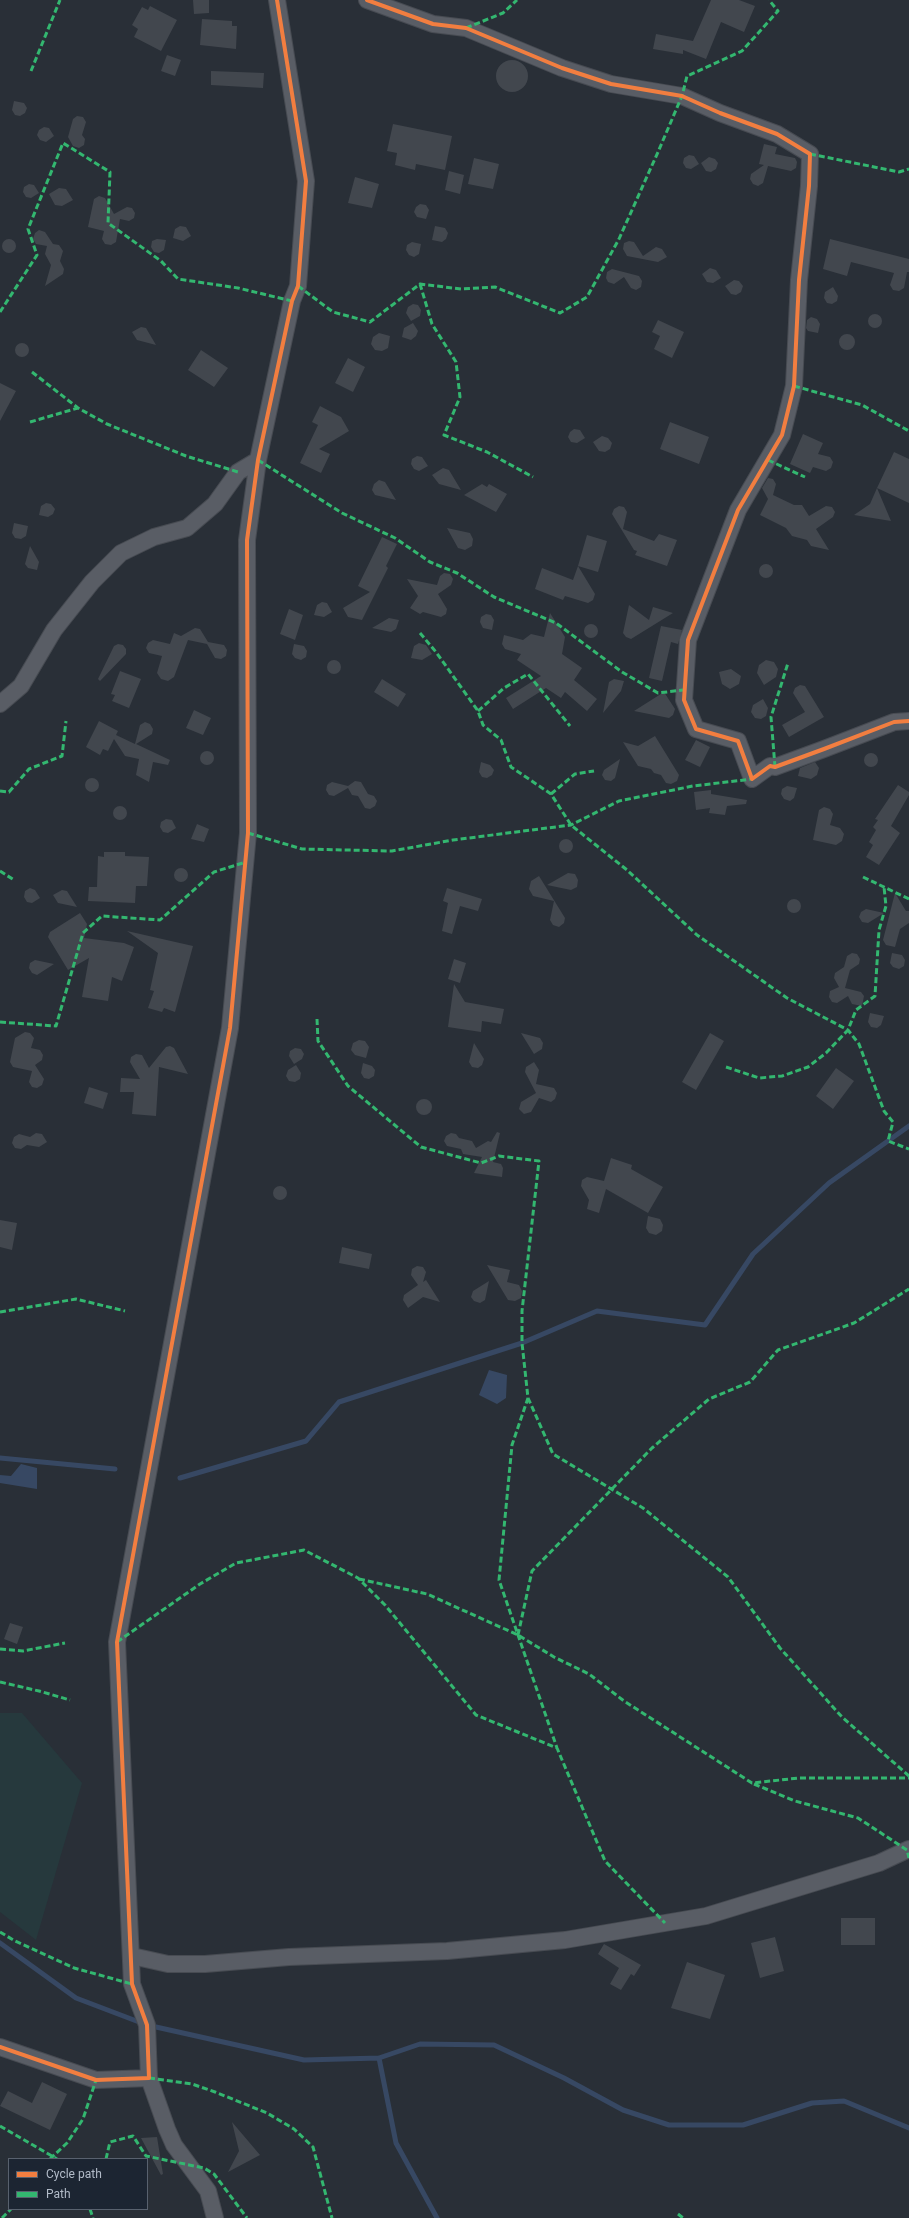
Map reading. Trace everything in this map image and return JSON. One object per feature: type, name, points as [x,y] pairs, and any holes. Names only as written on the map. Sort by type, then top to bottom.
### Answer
[{"type":"street","points":[[215,2218],[208,2191],[174,2145],[167,2130],[149,2078],[147,2025],[132,1984],[132,1956],[117,1642],[230,1028],[248,833],[247,540],[258,460],[292,301],[298,286],[306,181],[277,0]]},
{"type":"street","points":[[367,0],[433,24],[466,28],[562,68],[611,84],[682,96],[777,134],[810,154],[809,186],[800,280],[794,386],[782,435],[738,510],[688,640],[684,700],[696,729],[738,741],[752,779],[770,766],[774,767],[894,722],[909,721]]},
{"type":"street","points":[[0,704],[21,686],[54,630],[92,582],[121,553],[154,537],[187,528],[215,504],[238,472],[258,460]]},
{"type":"street","points":[[132,1956],[168,1964],[205,1964],[296,1957],[447,1951],[565,1940],[706,1916],[879,1863],[909,1849]]},
{"type":"street","points":[[0,2047],[96,2080],[149,2078]]},
{"type":"green space","points":[[0,1713],[22,1713],[82,1783],[36,1940],[0,1912]]},
{"type":"water","points":[[489,1370],[507,1375],[506,1398],[497,1404],[479,1395]]},
{"type":"water","points":[[21,1464],[37,1468],[37,1489],[0,1483],[0,1475],[11,1476]]},
{"type":"building","points":[[193,0],[209,0],[209,13],[194,14]]},
{"type":"building","points":[[711,0],[739,0],[755,6],[744,32],[721,22],[706,59],[683,50],[683,54],[653,49],[656,34],[693,41]]},
{"type":"building","points":[[150,6],[177,20],[161,51],[134,37],[138,29],[132,25],[142,7],[148,10]]},
{"type":"building","points":[[202,19],[232,21],[232,26],[237,26],[236,49],[200,45]]},
{"type":"building","points":[[167,55],[181,60],[175,76],[161,71]]},
{"type":"building","points":[[512,60],[518,61],[525,67],[528,76],[527,82],[521,89],[512,92],[506,91],[499,85],[496,76],[497,70],[503,63]]},
{"type":"building","points":[[211,71],[264,73],[263,88],[211,85]]},
{"type":"building","points":[[14,101],[24,103],[27,108],[25,113],[20,116],[15,115],[12,110]]},
{"type":"building","points":[[77,116],[83,117],[86,122],[82,135],[85,139],[84,145],[79,148],[73,146],[68,137],[73,119]]},
{"type":"building","points":[[393,124],[452,136],[445,170],[416,164],[415,170],[395,165],[397,153],[387,151]]},
{"type":"building","points":[[44,127],[49,128],[54,136],[46,142],[40,140],[37,135],[39,130]]},
{"type":"building","points":[[764,144],[777,147],[775,154],[795,158],[797,162],[796,168],[791,171],[768,166],[763,183],[758,186],[753,184],[750,179],[751,174],[764,165],[759,164]]},
{"type":"building","points":[[689,155],[694,156],[699,164],[691,169],[686,168],[683,163],[684,158]]},
{"type":"building","points":[[709,157],[715,159],[718,163],[716,169],[711,172],[706,171],[701,163]]},
{"type":"building","points":[[474,158],[499,164],[493,189],[468,184]]},
{"type":"building","points":[[449,171],[464,175],[460,194],[445,190]]},
{"type":"building","points":[[355,177],[379,184],[372,208],[348,203]]},
{"type":"building","points":[[29,184],[34,185],[39,193],[31,198],[26,197],[23,192],[24,187]]},
{"type":"building","points":[[59,188],[66,189],[73,200],[62,206],[55,205],[49,194]]},
{"type":"building","points":[[99,196],[105,198],[114,214],[127,207],[132,208],[135,213],[134,218],[129,221],[120,219],[116,242],[111,245],[105,244],[102,239],[104,231],[88,227],[94,199]]},
{"type":"building","points":[[420,204],[426,205],[429,210],[426,219],[417,217],[414,212],[416,207]]},
{"type":"building","points":[[180,226],[186,227],[191,236],[183,241],[173,238],[175,229]]},
{"type":"building","points":[[435,226],[445,228],[448,233],[446,239],[442,242],[432,240]]},
{"type":"building","points":[[39,230],[45,232],[53,244],[59,245],[63,251],[60,261],[64,269],[63,274],[45,286],[51,265],[45,254],[47,246],[36,244],[33,239],[35,233]]},
{"type":"building","points":[[6,239],[12,239],[16,243],[16,249],[12,253],[6,253],[2,249],[2,243]]},
{"type":"building","points":[[157,239],[166,240],[164,250],[159,253],[154,252],[151,247],[152,241]]},
{"type":"building","points":[[830,239],[909,259],[909,272],[907,272],[904,288],[899,291],[893,290],[890,285],[894,273],[851,262],[847,276],[823,269]]},
{"type":"building","points":[[629,241],[634,242],[643,256],[656,247],[662,249],[667,257],[658,262],[627,256],[623,249],[624,243]]},
{"type":"building","points":[[412,242],[421,244],[419,254],[414,257],[409,255],[406,250],[407,245]]},
{"type":"building","points":[[710,268],[716,270],[721,278],[713,283],[707,282],[702,274]]},
{"type":"building","points":[[612,269],[639,276],[642,281],[641,287],[636,290],[631,288],[624,277],[614,284],[608,282],[606,278],[607,272]]},
{"type":"building","points":[[734,280],[739,281],[743,286],[741,292],[736,295],[731,294],[725,286]]},
{"type":"building","points":[[833,287],[838,296],[837,301],[832,304],[827,303],[824,298],[825,292]]},
{"type":"building","points":[[413,304],[418,305],[421,310],[420,316],[411,321],[406,313],[408,307]]},
{"type":"building","points":[[872,314],[878,314],[882,318],[882,324],[878,328],[872,328],[868,324],[868,318]]},
{"type":"building","points":[[811,317],[817,319],[820,324],[818,333],[808,331],[806,328],[807,320]]},
{"type":"building","points":[[658,320],[684,332],[672,358],[654,349],[660,336],[652,332]]},
{"type":"building","points":[[413,323],[418,331],[416,336],[411,340],[402,337],[404,328]]},
{"type":"building","points":[[141,327],[146,328],[156,345],[137,340],[132,332]]},
{"type":"building","points":[[379,333],[390,336],[388,348],[382,351],[375,350],[371,344],[373,337]]},
{"type":"building","points":[[847,334],[854,339],[855,342],[850,349],[847,350],[840,345],[839,342],[844,335]]},
{"type":"building","points":[[19,343],[25,343],[29,347],[29,353],[25,357],[19,357],[15,353],[15,347]]},
{"type":"building","points":[[201,350],[228,368],[214,387],[188,370]]},
{"type":"building","points":[[348,358],[365,367],[353,392],[335,383]]},
{"type":"building","points":[[0,383],[16,391],[0,421]]},
{"type":"building","points":[[320,406],[341,417],[349,431],[319,449],[330,454],[321,473],[300,463],[318,425],[312,422]]},
{"type":"building","points":[[670,422],[709,437],[699,464],[660,449]]},
{"type":"building","points":[[574,429],[580,430],[585,438],[577,443],[571,442],[568,437],[570,432]]},
{"type":"building","points":[[803,434],[823,443],[818,454],[830,457],[833,462],[831,468],[826,471],[813,467],[810,473],[790,464]]},
{"type":"building","points":[[602,436],[608,438],[612,443],[610,449],[605,452],[599,451],[593,442]]},
{"type":"building","points":[[894,452],[909,459],[909,503],[877,488]]},
{"type":"building","points":[[417,456],[422,457],[428,466],[419,471],[414,469],[411,464],[412,459]]},
{"type":"building","points":[[443,468],[449,470],[461,490],[439,484],[432,475]]},
{"type":"building","points":[[768,478],[773,479],[776,484],[773,495],[794,505],[802,505],[809,516],[826,506],[832,507],[835,512],[833,517],[816,529],[829,550],[811,546],[807,540],[792,536],[786,528],[760,515],[768,499],[762,488]]},
{"type":"building","points":[[379,480],[385,482],[396,500],[375,495],[372,490],[374,484]]},
{"type":"building","points":[[482,484],[487,487],[489,484],[507,494],[496,512],[464,495]]},
{"type":"building","points":[[877,488],[891,521],[854,515],[870,504]]},
{"type":"building","points":[[46,503],[51,504],[55,509],[53,514],[48,517],[39,515],[41,506]]},
{"type":"building","points":[[619,506],[624,507],[627,512],[623,529],[654,541],[659,534],[677,540],[667,566],[635,555],[637,551],[634,550],[612,514],[614,509]]},
{"type":"building","points":[[14,523],[28,526],[26,536],[21,539],[15,538],[12,533]]},
{"type":"building","points":[[447,528],[470,533],[473,539],[472,546],[465,550],[458,548]]},
{"type":"building","points":[[587,535],[607,541],[598,572],[578,566]]},
{"type":"building","points":[[382,537],[397,544],[386,566],[388,568],[362,620],[348,617],[343,608],[370,592],[358,586]]},
{"type":"building","points":[[30,546],[39,562],[37,570],[28,568],[25,564]]},
{"type":"building","points":[[763,564],[769,564],[773,568],[773,574],[769,578],[763,578],[759,574],[759,568]]},
{"type":"building","points":[[578,566],[595,594],[593,600],[588,603],[565,596],[563,600],[535,589],[542,568],[573,580]]},
{"type":"building","points":[[444,573],[450,574],[453,579],[451,585],[438,594],[447,609],[446,614],[441,617],[423,612],[420,614],[410,608],[418,596],[407,579],[437,585],[440,576]]},
{"type":"building","points":[[322,602],[327,603],[332,612],[324,617],[314,615],[317,605]]},
{"type":"building","points":[[629,605],[649,620],[653,607],[673,613],[631,639],[626,637],[623,633]]},
{"type":"building","points":[[289,609],[303,615],[295,640],[280,634]]},
{"type":"building","points":[[550,613],[565,637],[562,654],[582,668],[574,680],[597,699],[587,711],[565,692],[561,698],[546,688],[513,709],[506,698],[541,676],[517,660],[521,654],[505,649],[502,644],[504,635],[523,640],[531,634],[544,637]]},
{"type":"building","points":[[486,614],[491,615],[494,620],[492,630],[483,628],[480,622],[481,617]]},
{"type":"building","points":[[389,618],[399,620],[396,629],[391,632],[372,628]]},
{"type":"building","points":[[588,624],[594,624],[598,628],[598,634],[594,638],[588,638],[584,634],[584,628]]},
{"type":"building","points":[[661,626],[682,630],[678,644],[671,642],[662,681],[649,678]]},
{"type":"building","points":[[195,628],[200,629],[208,642],[224,645],[227,650],[226,656],[221,659],[215,658],[207,644],[188,640],[174,677],[168,681],[161,679],[157,673],[162,656],[149,653],[146,648],[148,643],[153,640],[170,644],[174,633],[181,636]]},
{"type":"building","points":[[419,643],[426,645],[432,654],[422,660],[411,658],[414,646]]},
{"type":"building","points":[[118,644],[123,645],[126,649],[126,654],[100,681],[98,679],[114,646]]},
{"type":"building","points":[[294,644],[304,646],[307,651],[306,657],[301,660],[295,658],[292,654]]},
{"type":"building","points":[[331,660],[337,660],[341,664],[341,670],[337,674],[331,674],[327,670],[327,664]]},
{"type":"building","points":[[766,660],[774,662],[778,669],[776,677],[764,685],[757,673],[759,665]]},
{"type":"building","points":[[731,669],[741,676],[739,684],[730,689],[722,684],[719,672]]},
{"type":"building","points":[[120,671],[141,679],[129,708],[112,701],[115,695],[111,694]]},
{"type":"building","points":[[382,679],[406,694],[398,707],[374,692]]},
{"type":"building","points":[[614,679],[624,681],[621,691],[603,713],[609,682]]},
{"type":"building","points":[[800,685],[805,686],[824,717],[789,737],[782,725],[805,712],[793,693],[795,688]]},
{"type":"building","points":[[664,692],[675,709],[673,715],[669,718],[634,711]]},
{"type":"building","points":[[763,699],[768,708],[766,716],[761,719],[755,718],[751,712],[753,705]]},
{"type":"building","points":[[194,710],[211,718],[203,735],[186,728]]},
{"type":"building","points":[[99,721],[118,731],[116,735],[135,744],[140,725],[145,722],[150,724],[153,729],[152,734],[136,744],[170,760],[168,765],[153,762],[149,782],[136,775],[139,759],[125,756],[114,739],[108,751],[103,749],[100,755],[86,747]]},
{"type":"building","points":[[655,736],[679,775],[677,781],[671,784],[666,783],[661,775],[654,773],[651,769],[638,766],[623,742],[638,746]]},
{"type":"building","points":[[696,740],[710,747],[700,767],[685,760]]},
{"type":"building","points":[[204,751],[210,751],[214,755],[214,761],[210,765],[204,765],[200,761],[200,755]]},
{"type":"building","points":[[868,753],[874,753],[878,757],[878,763],[874,767],[868,767],[864,763],[864,757]]},
{"type":"building","points":[[620,759],[615,778],[611,781],[605,780],[602,775],[604,770]]},
{"type":"building","points":[[481,762],[490,765],[494,770],[492,775],[487,778],[482,777],[479,772]]},
{"type":"building","points":[[815,762],[819,768],[817,775],[811,779],[798,776],[800,768]]},
{"type":"building","points":[[89,778],[95,778],[99,782],[99,788],[95,792],[89,792],[85,788],[85,782]]},
{"type":"building","points":[[355,781],[361,782],[368,794],[374,796],[377,801],[375,806],[370,809],[365,808],[358,796],[352,795],[348,788],[334,796],[329,795],[326,790],[327,785],[332,782],[348,786]]},
{"type":"building","points":[[898,785],[909,792],[909,795],[891,826],[900,833],[879,865],[866,857],[873,845],[869,842],[876,830],[873,827],[878,820],[875,819]]},
{"type":"building","points":[[787,786],[797,788],[794,798],[790,801],[784,799],[781,794],[782,789]]},
{"type":"building","points":[[711,790],[711,794],[747,800],[746,804],[727,806],[725,815],[709,813],[710,808],[696,810],[694,792]]},
{"type":"building","points":[[117,806],[123,806],[127,810],[127,816],[123,820],[117,820],[113,816],[113,810]]},
{"type":"building","points":[[824,807],[830,809],[833,814],[830,825],[840,828],[844,834],[842,841],[836,845],[813,840],[819,810]]},
{"type":"building","points":[[166,819],[172,820],[176,828],[168,833],[163,832],[160,827],[161,822]]},
{"type":"building","points":[[197,824],[209,829],[204,842],[191,839]]},
{"type":"building","points":[[566,839],[571,841],[573,846],[571,851],[566,853],[561,851],[559,846],[561,841]]},
{"type":"building","points":[[104,852],[125,852],[125,856],[149,857],[147,886],[136,886],[135,903],[88,901],[89,887],[97,887],[98,856],[104,857]]},
{"type":"building","points":[[178,868],[184,868],[188,872],[188,878],[184,882],[178,882],[174,878],[174,872]]},
{"type":"building","points":[[568,873],[575,874],[578,880],[577,887],[571,890],[547,885]]},
{"type":"building","points":[[539,876],[565,918],[564,923],[559,927],[553,925],[550,920],[554,901],[533,896],[529,889],[531,881]]},
{"type":"building","points":[[30,888],[35,890],[40,898],[32,903],[27,902],[24,897],[25,891]]},
{"type":"building","points":[[447,888],[482,899],[478,911],[460,906],[452,934],[442,931],[448,903],[443,901]]},
{"type":"building","points":[[62,890],[67,891],[77,907],[58,903],[53,895]]},
{"type":"building","points":[[895,893],[906,911],[909,911],[909,923],[900,929],[895,947],[886,945],[883,940]]},
{"type":"building","points":[[791,899],[797,899],[801,903],[801,909],[797,913],[791,913],[787,909],[787,903]]},
{"type":"building","points":[[866,909],[884,913],[868,923],[862,922],[859,917],[861,912]]},
{"type":"building","points":[[80,913],[87,924],[84,938],[124,943],[134,947],[122,981],[112,977],[108,1001],[82,997],[89,958],[68,970],[48,937],[50,932]]},
{"type":"building","points":[[127,931],[193,946],[175,1012],[164,1008],[162,1012],[148,1008],[154,991],[150,990],[158,953]]},
{"type":"building","points":[[852,953],[857,954],[860,959],[859,964],[850,970],[845,988],[861,992],[864,996],[862,1006],[852,1004],[848,996],[837,1003],[832,1002],[829,997],[830,991],[839,987],[834,978],[835,973],[844,967],[847,956]]},
{"type":"building","points":[[892,953],[902,955],[905,960],[904,966],[899,969],[893,967],[890,963]]},
{"type":"building","points":[[454,959],[466,963],[460,983],[448,979]]},
{"type":"building","points":[[35,960],[54,964],[37,975],[32,973],[29,968],[30,963]]},
{"type":"building","points":[[454,984],[465,1002],[504,1009],[501,1024],[482,1021],[481,1032],[448,1027]]},
{"type":"building","points":[[870,1013],[884,1016],[881,1025],[877,1028],[871,1027],[868,1022]]},
{"type":"building","points":[[25,1032],[30,1033],[34,1038],[31,1048],[40,1050],[43,1055],[42,1060],[35,1065],[44,1079],[42,1085],[37,1088],[32,1087],[29,1082],[32,1071],[13,1067],[10,1062],[15,1038]]},
{"type":"building","points":[[521,1033],[540,1038],[543,1043],[542,1049],[534,1054]]},
{"type":"building","points":[[710,1033],[724,1041],[696,1090],[682,1082]]},
{"type":"building","points":[[359,1040],[365,1041],[369,1047],[366,1058],[355,1055],[351,1050],[353,1043]]},
{"type":"building","points":[[474,1043],[484,1059],[482,1065],[478,1068],[472,1067],[469,1062]]},
{"type":"building","points":[[170,1046],[174,1048],[188,1074],[159,1067],[156,1116],[132,1114],[134,1092],[120,1092],[121,1078],[140,1079],[130,1062],[131,1057],[136,1054],[142,1055],[149,1068],[166,1047]]},
{"type":"building","points":[[295,1048],[301,1049],[304,1054],[302,1059],[294,1064],[289,1056],[290,1051]]},
{"type":"building","points":[[534,1062],[539,1070],[536,1084],[554,1088],[557,1093],[555,1099],[551,1102],[539,1098],[531,1112],[524,1114],[519,1109],[521,1102],[536,1093],[525,1072],[526,1067]]},
{"type":"building","points":[[363,1063],[372,1066],[375,1070],[374,1076],[369,1079],[364,1078],[361,1073]]},
{"type":"building","points":[[296,1065],[301,1073],[300,1079],[295,1082],[289,1081],[286,1076],[288,1070]]},
{"type":"building","points":[[836,1068],[854,1081],[833,1109],[816,1096]]},
{"type":"building","points":[[89,1087],[108,1093],[103,1109],[84,1103]]},
{"type":"building","points":[[424,1099],[431,1104],[432,1107],[427,1114],[424,1115],[417,1110],[416,1107],[421,1100]]},
{"type":"building","points":[[497,1132],[500,1133],[493,1162],[501,1164],[503,1168],[502,1177],[474,1173],[482,1157],[463,1154],[461,1149],[447,1146],[444,1141],[446,1136],[451,1133],[456,1134],[459,1138],[472,1141],[476,1148],[488,1141],[491,1142]]},
{"type":"building","points":[[36,1133],[42,1134],[47,1142],[39,1147],[27,1145],[21,1149],[15,1148],[12,1143],[14,1137],[19,1134],[30,1137]]},
{"type":"building","points":[[611,1158],[632,1165],[631,1169],[663,1187],[648,1213],[606,1189],[599,1213],[587,1209],[589,1200],[581,1186],[582,1180],[587,1177],[604,1181]]},
{"type":"building","points":[[277,1186],[283,1186],[287,1190],[287,1196],[283,1200],[277,1200],[273,1196],[273,1190]]},
{"type":"building","points":[[648,1216],[660,1219],[663,1225],[662,1231],[656,1235],[649,1233],[646,1228]]},
{"type":"building","points":[[0,1220],[17,1223],[12,1250],[0,1247]]},
{"type":"building","points":[[342,1247],[372,1254],[369,1269],[339,1263]]},
{"type":"building","points":[[487,1265],[510,1270],[507,1282],[519,1285],[522,1291],[521,1298],[515,1301],[508,1300]]},
{"type":"building","points":[[417,1266],[423,1267],[426,1272],[423,1282],[426,1280],[440,1302],[423,1297],[408,1308],[403,1300],[404,1295],[418,1285],[411,1275],[412,1269]]},
{"type":"building","points":[[489,1281],[485,1300],[480,1303],[474,1301],[471,1297],[473,1291]]},
{"type":"building","points":[[10,1623],[23,1627],[17,1644],[4,1639]]},
{"type":"building","points":[[841,1918],[875,1918],[875,1945],[841,1945]]},
{"type":"building","points":[[775,1937],[784,1971],[760,1978],[751,1943]]},
{"type":"building","points":[[604,1944],[641,1965],[634,1976],[631,1974],[621,1990],[610,1984],[619,1968],[598,1954]]},
{"type":"building","points":[[687,1962],[725,1975],[710,2019],[671,2008]]},
{"type":"building","points":[[42,2082],[67,2094],[50,2130],[0,2106],[8,2091],[32,2103]]},
{"type":"building","points":[[232,2122],[260,2155],[228,2172],[239,2151]]},
{"type":"building","points":[[157,2137],[163,2174],[161,2175],[141,2138]]},
{"type":"waterway","points":[[180,1478],[306,1441],[339,1402],[522,1343],[597,1311],[705,1325],[753,1254],[829,1183],[909,1126]]},
{"type":"waterway","points":[[0,1458],[115,1469]]},
{"type":"waterway","points":[[0,1943],[76,1998],[147,2025],[304,2060],[379,2058],[420,2044],[494,2045],[564,2078],[623,2110],[669,2125],[743,2125],[812,2103],[844,2101],[909,2128]]},
{"type":"waterway","points":[[379,2058],[396,2143],[437,2218]]},
{"type":"marked path","points":[[31,71],[60,0]]},
{"type":"marked path","points":[[466,28],[503,13],[517,0]]},
{"type":"marked path","points":[[298,286],[333,312],[370,322],[420,284],[461,289],[495,287],[560,313],[587,297],[619,239],[682,96],[687,76],[742,51],[778,11],[769,0]]},
{"type":"marked path","points":[[0,312],[37,255],[28,229],[63,143],[110,172],[108,223],[161,261],[178,279],[238,288],[292,301]]},
{"type":"marked path","points":[[810,154],[899,172],[909,169]]},
{"type":"marked path","points":[[420,284],[432,324],[456,362],[460,397],[444,435],[487,452],[533,477]]},
{"type":"marked path","points":[[32,372],[78,408],[107,424],[186,456],[238,472]]},
{"type":"marked path","points":[[794,386],[862,405],[909,431]]},
{"type":"marked path","points":[[30,422],[78,408]]},
{"type":"marked path","points":[[258,460],[342,513],[395,538],[430,562],[457,573],[494,597],[556,623],[622,672],[658,693],[683,690]]},
{"type":"marked path","points":[[768,460],[805,477]]},
{"type":"marked path","points":[[420,633],[436,652],[478,711],[483,725],[501,740],[511,767],[551,794],[571,825],[627,870],[697,935],[787,998],[848,1030],[859,1044],[884,1111],[893,1122],[888,1141],[909,1149]]},
{"type":"marked path","points":[[775,767],[771,717],[788,663]]},
{"type":"marked path","points":[[478,711],[504,688],[528,674],[570,726]]},
{"type":"marked path","points":[[0,791],[9,792],[29,769],[62,756],[66,721]]},
{"type":"marked path","points":[[551,794],[575,774],[594,771]]},
{"type":"marked path","points":[[248,833],[302,849],[392,851],[453,840],[571,825],[619,801],[693,786],[752,779]]},
{"type":"marked path","points":[[0,1022],[56,1026],[83,933],[102,916],[160,920],[214,872],[246,862]]},
{"type":"marked path","points":[[0,871],[14,880]]},
{"type":"marked path","points":[[863,877],[909,899]]},
{"type":"marked path","points":[[726,1067],[759,1078],[782,1076],[808,1067],[826,1053],[848,1030],[856,1010],[875,996],[879,930],[886,906],[884,887]]},
{"type":"marked path","points":[[317,1019],[318,1041],[348,1086],[421,1147],[481,1163],[499,1156],[539,1161],[522,1311],[522,1343],[528,1398],[512,1445],[499,1580],[557,1748]]},
{"type":"marked path","points":[[518,1635],[532,1571],[652,1448],[709,1399],[750,1382],[778,1350],[854,1323],[909,1289]]},
{"type":"marked path","points":[[0,1312],[76,1299],[125,1311]]},
{"type":"marked path","points":[[528,1398],[553,1454],[643,1508],[728,1577],[780,1648],[842,1717],[909,1776]]},
{"type":"marked path","points":[[117,1642],[200,1584],[236,1563],[304,1550],[358,1578],[385,1605],[476,1715],[557,1748],[605,1861],[665,1923]]},
{"type":"marked path","points":[[359,1579],[427,1594],[518,1635],[554,1657],[589,1674],[624,1701],[752,1783],[799,1778],[909,1778]]},
{"type":"marked path","points":[[0,1649],[23,1651],[65,1643]]},
{"type":"marked path","points":[[0,1682],[70,1700]]},
{"type":"marked path","points":[[754,1784],[795,1801],[858,1818],[907,1850],[909,1858]]},
{"type":"marked path","points":[[0,1932],[15,1941],[74,1968],[132,1984]]},
{"type":"marked path","points":[[149,2078],[192,2084],[215,2092],[267,2113],[294,2129],[313,2147],[332,2218]]},
{"type":"marked path","points":[[51,2158],[67,2143],[83,2119],[96,2080]]},
{"type":"marked path","points":[[0,2126],[55,2158]]},
{"type":"marked path","points":[[106,2158],[110,2142],[133,2136],[146,2156],[204,2168],[214,2174],[247,2218]]},
{"type":"marked path","points":[[2,2218],[10,2210]]},
{"type":"marked path","points":[[90,2210],[93,2218]]},
{"type":"marked path","points":[[678,2214],[683,2218]]},
{"type":"cycle path","points":[[0,2047],[96,2080],[149,2078],[147,2025],[132,1984],[117,1642],[230,1028],[248,833],[247,540],[258,460],[292,301],[298,286],[306,181],[277,0]]},
{"type":"cycle path","points":[[367,0],[433,24],[466,28],[562,68],[611,84],[682,96],[720,113],[777,134],[810,154],[809,186],[799,280],[794,386],[782,435],[738,510],[688,640],[684,700],[696,729],[738,741],[752,779],[770,766],[775,767],[894,722],[909,721]]}]
